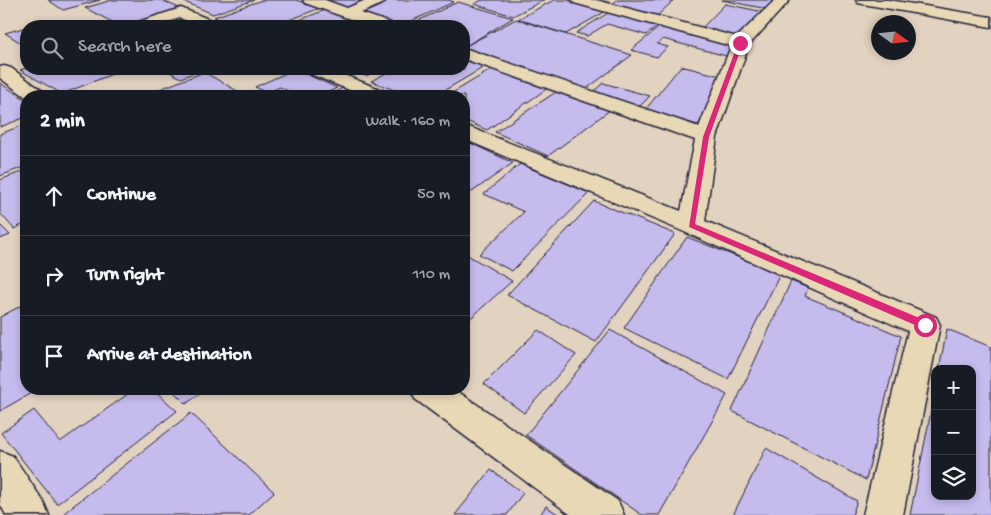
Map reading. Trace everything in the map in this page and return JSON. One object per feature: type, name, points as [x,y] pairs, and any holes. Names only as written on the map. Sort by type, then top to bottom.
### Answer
[{"type":"street","points":[[310,0],[367,20]]},
{"type":"street","points":[[347,13],[379,0]]},
{"type":"street","points":[[579,0],[740,43]]},
{"type":"street","points":[[691,225],[706,137],[740,43],[783,0]]},
{"type":"street","points":[[863,0],[991,22]]},
{"type":"street","points":[[159,20],[181,13],[198,20]]},
{"type":"street","points":[[470,55],[706,137]]},
{"type":"street","points":[[2,72],[20,66]]},
{"type":"street","points":[[2,72],[28,90]]},
{"type":"street","points":[[329,75],[365,90]]},
{"type":"street","points":[[470,133],[925,325],[883,515]]},
{"type":"street","points":[[435,395],[604,515]]},
{"type":"street","points":[[0,469],[29,515]]},
{"type":"building","points":[[48,0],[100,0],[63,10]]},
{"type":"building","points":[[112,0],[161,0],[179,8],[142,20],[108,20],[85,8]]},
{"type":"building","points":[[180,0],[254,0],[213,14]]},
{"type":"building","points":[[262,0],[296,0],[320,8],[289,20],[221,20],[214,17]]},
{"type":"building","points":[[322,0],[366,0],[346,8]]},
{"type":"building","points":[[388,0],[448,0],[454,2],[414,20],[382,20],[359,12]]},
{"type":"building","points":[[482,0],[544,0],[513,16],[474,4]]},
{"type":"building","points":[[554,0],[567,0],[606,11],[566,34],[518,19]]},
{"type":"building","points":[[617,0],[674,0],[657,16],[610,6]]},
{"type":"building","points":[[722,0],[774,0],[767,9]]},
{"type":"building","points":[[458,2],[513,18],[470,43],[470,20],[420,20]]},
{"type":"building","points":[[725,4],[764,12],[743,39],[701,29]]},
{"type":"building","points":[[325,10],[356,20],[299,20]]},
{"type":"building","points":[[608,13],[660,25],[646,35],[607,24],[587,36],[576,33]]},
{"type":"building","points":[[516,19],[632,55],[585,90],[470,49],[470,44]]},
{"type":"building","points":[[662,25],[737,44],[726,56],[663,39],[657,44],[668,47],[657,57],[631,50]]},
{"type":"building","points":[[20,29],[20,42],[5,33]]},
{"type":"building","points":[[470,60],[486,66],[445,90],[394,90],[371,81],[382,75],[470,75]]},
{"type":"building","points":[[681,66],[728,78],[698,125],[645,110]]},
{"type":"building","points":[[494,68],[548,88],[487,130],[470,123],[470,90],[457,90]]},
{"type":"building","points":[[29,75],[110,75],[72,90],[55,90]]},
{"type":"building","points":[[175,75],[188,75],[181,78]]},
{"type":"building","points":[[196,75],[209,75],[236,90],[158,90]]},
{"type":"building","points":[[282,75],[308,75],[337,88],[333,90],[286,90],[280,87],[274,90],[261,90],[255,87]]},
{"type":"building","points":[[0,83],[20,96],[20,119],[0,127]]},
{"type":"building","points":[[603,83],[650,96],[639,107],[592,93]]},
{"type":"building","points":[[559,90],[610,110],[548,156],[495,132]]},
{"type":"building","points":[[20,126],[20,168],[0,176],[0,134]]},
{"type":"building","points":[[470,143],[513,163],[472,192],[470,191]]},
{"type":"building","points":[[520,164],[589,193],[512,271],[479,254],[524,212],[484,194]]},
{"type":"building","points":[[20,172],[20,226],[14,229],[0,213],[0,180]]},
{"type":"building","points":[[594,201],[675,234],[596,342],[507,295]]},
{"type":"building","points":[[0,225],[10,235],[0,239]]},
{"type":"building","points":[[687,237],[780,274],[728,379],[624,328]]},
{"type":"building","points":[[470,256],[512,281],[470,319]]},
{"type":"building","points":[[791,281],[808,288],[805,296],[901,336],[866,480],[732,411]]},
{"type":"building","points":[[20,306],[20,395],[28,395],[0,411],[0,317]]},
{"type":"building","points":[[947,329],[991,347],[991,515],[910,515],[931,412],[931,500],[976,500],[976,365],[940,365]]},
{"type":"building","points":[[538,330],[576,355],[524,413],[484,384]]},
{"type":"building","points":[[610,330],[727,395],[659,515],[642,515],[526,435]]},
{"type":"building","points":[[127,395],[160,395],[177,411],[57,504],[1,433],[34,410],[60,442]]},
{"type":"building","points":[[177,395],[198,395],[186,404]]},
{"type":"building","points":[[191,413],[274,492],[249,515],[66,515],[64,513]]},
{"type":"building","points":[[766,448],[857,501],[852,515],[733,515]]},
{"type":"building","points":[[491,470],[523,493],[507,515],[455,515]]},
{"type":"building","points":[[546,506],[559,515],[540,515]]},
{"type":"route","points":[[740,43],[706,137],[691,225],[925,325]]}]
